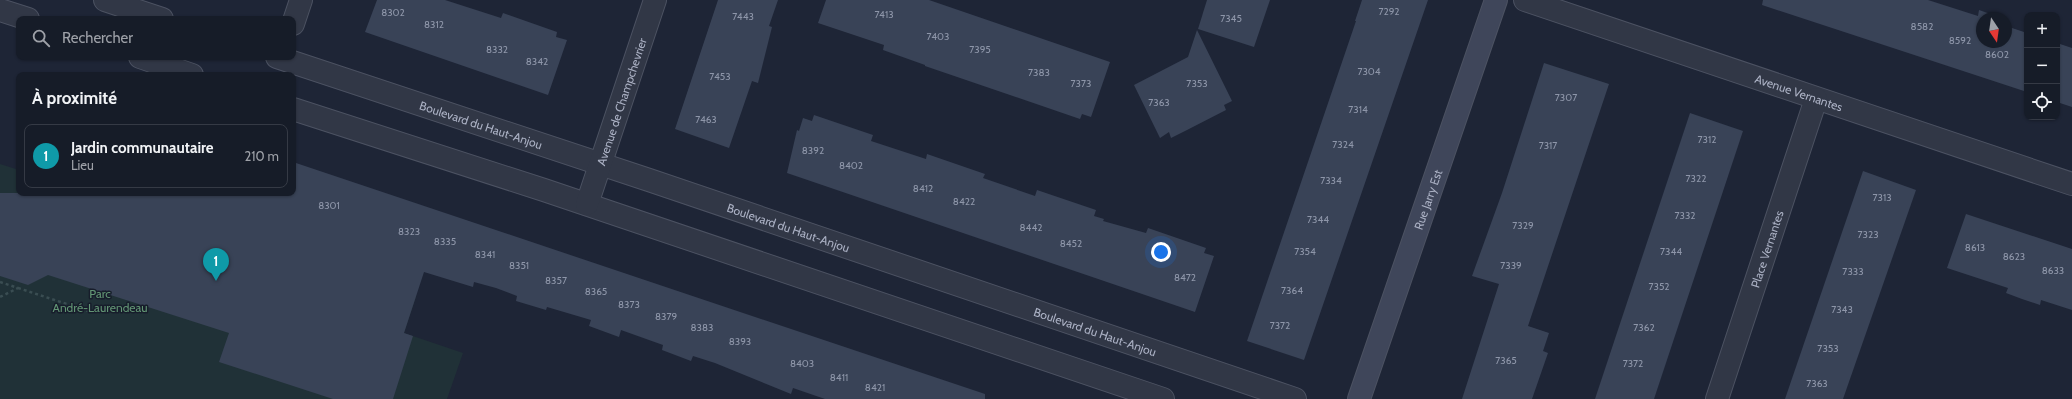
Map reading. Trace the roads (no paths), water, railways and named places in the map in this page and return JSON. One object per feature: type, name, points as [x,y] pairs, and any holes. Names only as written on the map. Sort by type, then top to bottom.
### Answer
[{"type":"street","points":[[105,0],[153,16]]},
{"type":"street","points":[[296,16],[301,0]]},
{"type":"street","name":"Avenue de Champchevrier","points":[[587,204],[655,0]]},
{"type":"street","name":"Rue Jarry Est","points":[[1359,399],[1496,0]]},
{"type":"street","name":"Avenue Vernantes","points":[[1526,0],[1816,99],[2072,184]]},
{"type":"street","points":[[0,10],[19,16]]},
{"type":"street","points":[[149,60],[183,72]]},
{"type":"street","name":"Boulevard du Haut-Anjou","points":[[279,62],[600,164],[1295,399]]},
{"type":"street","name":"Place Vernantes","points":[[1717,399],[1816,99]]},
{"type":"street","points":[[296,110],[587,204],[1163,399]]},
{"type":"place","name":"Jardin communautaire","points":[[216,281]]},
{"type":"park label","name":"Parc André-Laurendeau","points":[[100,300]]}]
